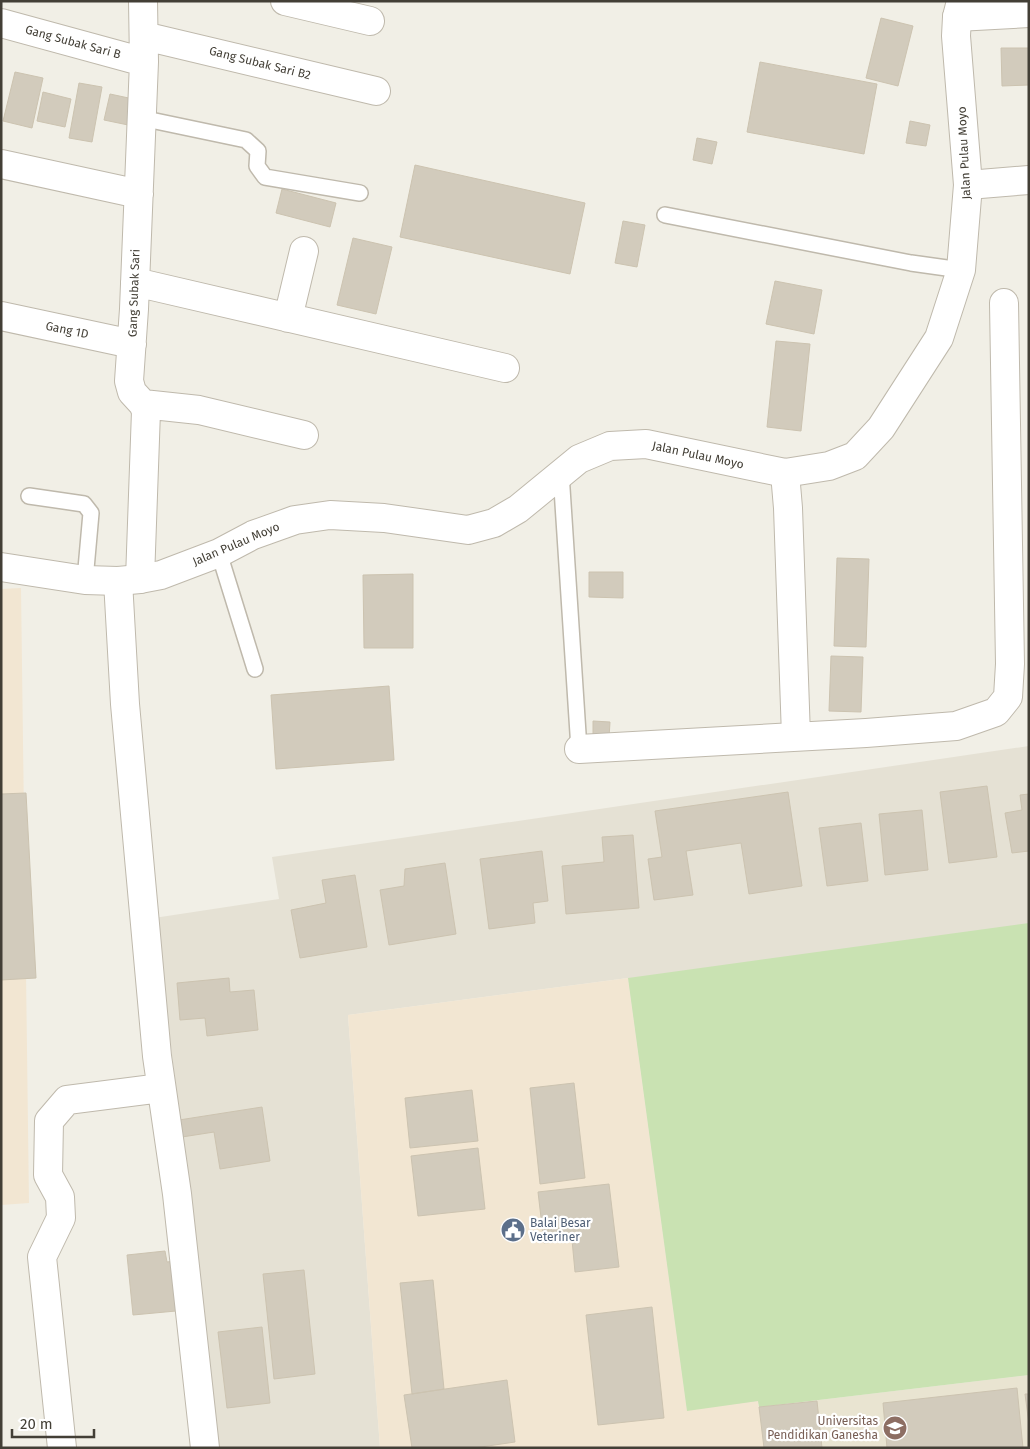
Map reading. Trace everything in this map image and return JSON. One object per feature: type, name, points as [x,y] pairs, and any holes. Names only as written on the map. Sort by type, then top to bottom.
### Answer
[{"type":"street","name":"Gang Subak Sari","points":[[143,1],[144,49],[130,386],[132,392],[143,404],[146,411],[126,713],[161,1088],[177,1194],[205,1448]]},
{"type":"street","points":[[285,1],[370,21]]},
{"type":"street","points":[[959,9],[1029,13]]},
{"type":"street","name":"Jalan Pulau Moyo","points":[[1,567],[86,574],[135,565],[161,575],[219,553],[253,535],[295,520],[330,515],[384,518],[468,530],[494,523],[518,509],[579,459],[610,446],[646,444],[785,473],[829,466],[855,456],[881,428],[939,338],[961,270],[968,185],[956,36],[959,9]]},
{"type":"street","name":"Gang Subak Sari B","points":[[1,23],[144,49]]},
{"type":"street","name":"Gang Subak Sari B2","points":[[144,49],[376,91]]},
{"type":"street","points":[[1,164],[139,194]]},
{"type":"street","points":[[968,185],[1029,180]]},
{"type":"street","points":[[288,318],[304,251]]},
{"type":"street","points":[[135,282],[505,368]]},
{"type":"street","points":[[579,749],[796,736],[866,734],[956,726],[996,712],[1008,697],[1010,664],[1004,303]]},
{"type":"street","name":"Gang 1D","points":[[1,316],[132,344]]},
{"type":"street","points":[[143,404],[199,410],[304,435]]},
{"type":"street","points":[[785,473],[788,508],[796,736]]},
{"type":"street","points":[[62,1448],[42,1257],[61,1218],[60,1197],[48,1175],[50,1121],[67,1100],[161,1088]]},
{"type":"lane","points":[[141,118],[246,140],[258,151],[257,166],[265,176],[360,193]]},
{"type":"lane","points":[[665,215],[911,263],[961,270]]},
{"type":"lane","points":[[562,473],[579,749]]},
{"type":"lane","points":[[29,496],[84,504],[91,512],[86,574]]},
{"type":"lane","points":[[219,553],[255,669]]},
{"type":"shaded area","points":[[21,588],[29,1203],[1,1205],[1,589]]},
{"type":"shaded area","points":[[1029,746],[1029,1375],[687,1411],[628,978],[348,1015],[380,1448],[219,1448],[154,918],[279,899],[272,857]]},
{"type":"shaded area","name":"Balai Besar Veteriner","points":[[628,978],[687,1410],[758,1401],[764,1448],[380,1448],[348,1015]]},
{"type":"shaded area","name":"Universitas Pendidikan Ganesha","points":[[1029,1375],[1029,1448],[764,1448],[759,1407]]},
{"type":"green space","points":[[1029,923],[1029,1375],[759,1407],[758,1401],[687,1411],[628,978]]},
{"type":"building","points":[[881,18],[913,26],[898,86],[866,78]]},
{"type":"building","points":[[1001,48],[1029,48],[1029,85],[1002,86]]},
{"type":"building","points":[[760,62],[877,84],[864,154],[747,132]]},
{"type":"building","points":[[15,72],[43,78],[32,128],[3,121]]},
{"type":"building","points":[[79,83],[102,87],[92,142],[69,138]]},
{"type":"building","points":[[43,92],[71,99],[65,127],[37,121]]},
{"type":"building","points":[[110,94],[138,100],[133,126],[104,120]]},
{"type":"building","points":[[910,121],[930,125],[926,146],[906,143]]},
{"type":"building","points":[[697,138],[717,142],[712,164],[693,160]]},
{"type":"building","points":[[415,165],[585,203],[570,274],[400,237]]},
{"type":"building","points":[[282,189],[336,203],[330,227],[276,213]]},
{"type":"building","points":[[623,221],[645,225],[637,267],[615,263]]},
{"type":"building","points":[[353,238],[392,247],[376,314],[337,305]]},
{"type":"building","points":[[775,281],[822,290],[814,334],[766,324]]},
{"type":"building","points":[[776,341],[810,344],[801,431],[767,427]]},
{"type":"building","points":[[837,558],[869,559],[866,647],[834,646]]},
{"type":"building","points":[[589,572],[623,572],[623,598],[589,597]]},
{"type":"building","points":[[413,574],[413,648],[364,648],[363,575]]},
{"type":"building","points":[[831,656],[863,657],[861,712],[829,711]]},
{"type":"building","points":[[389,686],[394,760],[276,769],[271,695]]},
{"type":"building","points":[[593,721],[610,722],[609,738],[593,737]]},
{"type":"building","points":[[987,786],[997,857],[949,863],[940,792]]},
{"type":"building","points":[[788,792],[802,886],[749,894],[741,843],[686,851],[693,895],[654,900],[648,859],[662,857],[655,811]]},
{"type":"building","points":[[26,793],[36,978],[1,980],[1,794]]},
{"type":"building","points":[[1029,794],[1029,851],[1012,853],[1005,813],[1022,810],[1020,795]]},
{"type":"building","points":[[922,810],[928,870],[885,875],[879,814]]},
{"type":"building","points":[[861,823],[868,881],[827,886],[819,828]]},
{"type":"building","points":[[633,835],[639,908],[566,914],[562,866],[604,862],[602,837]]},
{"type":"building","points":[[542,851],[548,901],[533,903],[535,923],[489,929],[480,859]]},
{"type":"building","points":[[445,863],[456,934],[389,945],[380,890],[404,886],[405,869]]},
{"type":"building","points":[[355,875],[367,947],[300,958],[291,910],[326,903],[322,880]]},
{"type":"building","points":[[229,978],[230,992],[254,990],[258,1030],[207,1036],[205,1018],[180,1020],[177,983]]},
{"type":"building","points":[[574,1083],[585,1178],[540,1184],[530,1088]]},
{"type":"building","points":[[472,1090],[478,1141],[410,1148],[405,1098]]},
{"type":"building","points":[[262,1107],[270,1161],[220,1169],[214,1132],[182,1137],[179,1120]]},
{"type":"building","points":[[478,1148],[485,1209],[418,1216],[411,1156]]},
{"type":"building","points":[[609,1184],[619,1267],[575,1272],[572,1240],[544,1243],[538,1192]]},
{"type":"building","points":[[165,1251],[167,1262],[175,1261],[176,1311],[133,1315],[127,1255]]},
{"type":"building","points":[[304,1270],[315,1374],[274,1379],[263,1274]]},
{"type":"building","points":[[433,1280],[444,1389],[412,1394],[400,1283]]},
{"type":"building","points":[[652,1307],[664,1418],[598,1425],[586,1315]]},
{"type":"building","points":[[262,1327],[270,1403],[227,1408],[218,1332]]},
{"type":"building","points":[[507,1380],[515,1442],[474,1448],[412,1448],[404,1395]]},
{"type":"building","points":[[1017,1388],[1023,1448],[887,1448],[883,1403]]},
{"type":"building","points":[[1025,1394],[1029,1394],[1029,1424]]},
{"type":"building","points":[[817,1401],[822,1448],[764,1448],[759,1407]]},
{"type":"place","name":"Balai Besar Veteriner","points":[[513,1230]]},
{"type":"place","name":"Universitas Pendidikan Ganesha","points":[[895,1428]]}]
